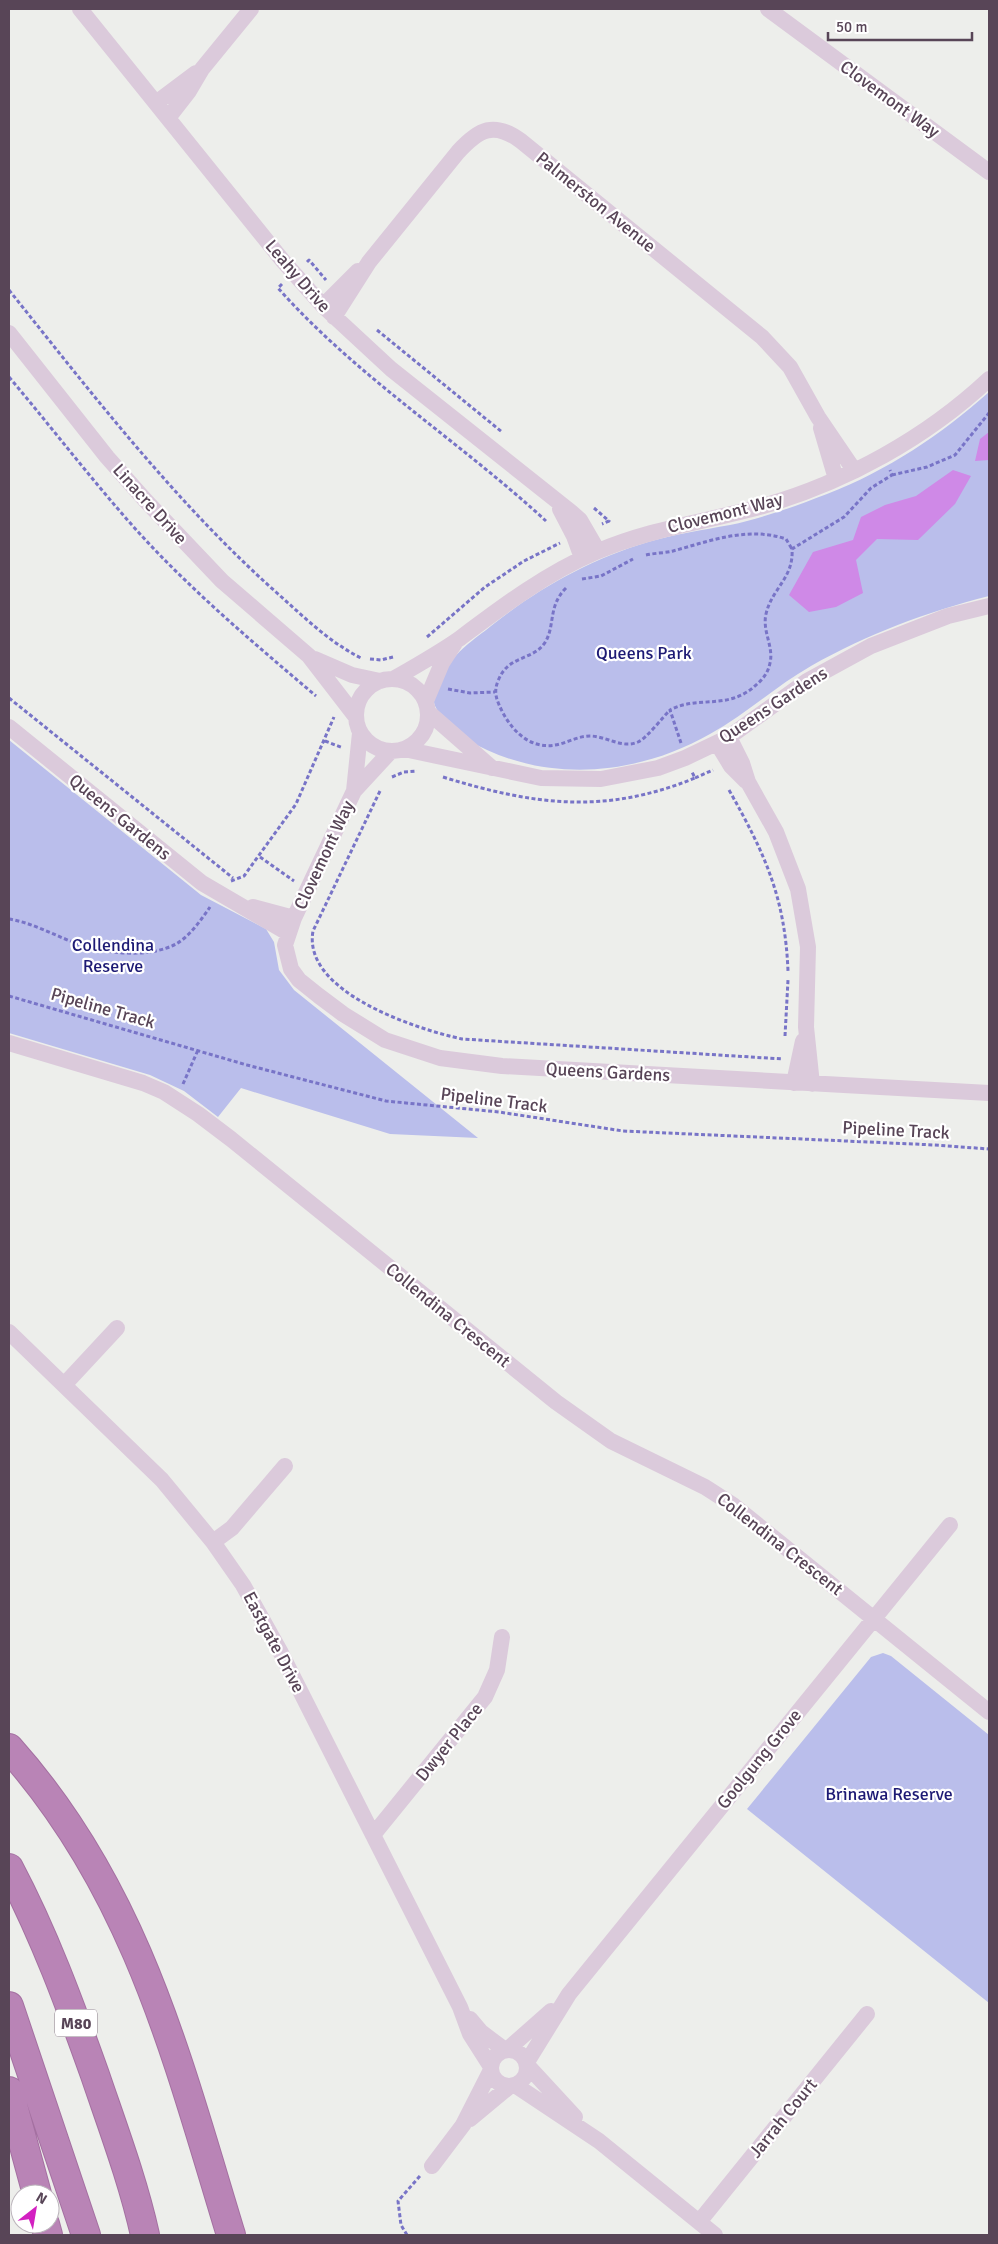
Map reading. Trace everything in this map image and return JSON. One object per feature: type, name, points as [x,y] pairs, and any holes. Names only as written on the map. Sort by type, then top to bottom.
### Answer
[{"type":"highway","points":[[9,1748],[35,1778],[75,1834],[108,1889],[128,1930],[172,2042],[231,2235]]},
{"type":"highway","name":"M80","points":[[9,1868],[51,1958],[77,2026],[131,2183],[145,2235]]},
{"type":"highway","points":[[9,2006],[86,2235]]},
{"type":"highway","points":[[9,2091],[35,2184]]},
{"type":"street","name":"Leahy Drive","points":[[80,9],[294,274],[328,311],[391,369],[580,520],[598,551]]},
{"type":"street","points":[[168,118],[189,91],[202,69],[251,9]]},
{"type":"street","name":"Clovemont Way","points":[[768,9],[989,172]]},
{"type":"street","points":[[156,103],[202,69]]},
{"type":"street","name":"Palmerston Avenue","points":[[328,311],[472,137],[490,129],[509,133],[762,337],[790,367],[818,417],[854,470]]},
{"type":"street","name":"Palmerston Avenue","points":[[328,311],[337,291],[369,262]]},
{"type":"street","name":"Linacre Drive","points":[[10,339],[107,457],[184,542],[222,581],[309,656],[337,691],[358,725]]},
{"type":"street","name":"Clovemont Way","points":[[387,680],[458,640],[482,619],[529,587],[582,558],[656,530],[763,506],[836,479],[884,456],[944,417],[989,379]]},
{"type":"street","name":"Palmerston Avenue","points":[[818,417],[836,479]]},
{"type":"street","name":"Leahy Drive","points":[[556,502],[568,521],[582,558]]},
{"type":"street","name":"Queens Gardens","points":[[397,750],[541,778],[601,779],[658,768],[723,740],[807,681],[870,646],[948,616],[989,606]]},
{"type":"street","name":"Clovemont Way","points":[[427,706],[442,663],[458,640]]},
{"type":"street","name":"Linacre Drive","points":[[309,656],[352,675],[387,680]]},
{"type":"street","points":[[387,680],[413,686],[427,706],[427,724],[422,735],[414,744],[397,750],[373,746],[358,725],[357,706],[362,695],[370,686],[387,680]]},
{"type":"street","name":"Queens Gardens","points":[[427,706],[492,768]]},
{"type":"street","name":"Clovemont Way","points":[[354,791],[358,725]]},
{"type":"street","name":"Queens Gardens","points":[[9,727],[188,872],[219,894],[291,926],[285,945],[286,956],[290,969],[299,980],[343,1014],[385,1040],[411,1050],[440,1058],[502,1066],[989,1093]]},
{"type":"street","points":[[723,740],[742,763],[748,782],[776,832],[798,889],[808,947],[806,1027],[812,1084]]},
{"type":"street","name":"Clovemont Way","points":[[291,926],[354,791],[397,750]]},
{"type":"street","points":[[794,1083],[806,1027]]},
{"type":"street","name":"Collendina Crescent","points":[[9,1043],[143,1083],[176,1099],[230,1140],[556,1402],[611,1442],[705,1488],[732,1505],[989,1712]]},
{"type":"street","points":[[64,1385],[117,1328]]},
{"type":"street","name":"Eastgate Drive","points":[[9,1332],[162,1480],[213,1542],[243,1585],[460,2007],[470,2034],[491,2068]]},
{"type":"street","points":[[213,1542],[232,1528],[285,1466]]},
{"type":"street","name":"Goolgung Grove","points":[[527,2064],[569,1994],[950,1525]]},
{"type":"street","name":"Dwyer Place","points":[[373,1835],[485,1697],[497,1670],[502,1637]]},
{"type":"street","name":"Goolgung Grove","points":[[507,2050],[569,1994]]},
{"type":"street","name":"Eastgate Drive","points":[[460,2007],[481,2032],[507,2050]]},
{"type":"street","name":"Jarrah Court","points":[[705,2230],[867,2014]]},
{"type":"street","points":[[432,2166],[463,2125],[497,2054],[507,2050],[520,2053],[544,2086],[599,2141],[705,2230]]},
{"type":"street","points":[[463,2125],[512,2086],[523,2080],[527,2064]]},
{"type":"street","points":[[491,2068],[495,2080],[512,2086],[599,2141]]},
{"type":"path","points":[[337,291],[309,260],[278,288],[326,338],[364,372],[549,524]]},
{"type":"path","points":[[9,290],[131,441],[224,543],[333,641],[363,658],[352,675]]},
{"type":"path","points":[[376,329],[503,433]]},
{"type":"path","points":[[9,376],[96,484],[189,585],[229,623],[329,707],[334,718],[296,804],[244,876],[233,878],[185,937],[176,944],[160,950],[142,952],[100,949],[9,919]]},
{"type":"path","points":[[792,549],[844,518],[871,488],[892,475],[927,467],[955,455],[989,413]]},
{"type":"path","points":[[884,456],[892,475]]},
{"type":"path","points":[[587,531],[609,521],[592,506]]},
{"type":"path","points":[[420,642],[485,588],[524,561],[564,541],[560,536]]},
{"type":"path","points":[[570,584],[552,610],[547,638],[544,644],[538,650],[511,662],[498,681],[496,700],[515,731],[524,739],[544,747],[589,736],[631,744],[639,742],[670,710],[684,705],[725,701],[740,696],[763,679],[771,661],[766,632],[766,614],[791,570],[792,549],[786,539],[780,537],[724,536],[671,552],[637,557],[601,576],[578,580]]},
{"type":"path","points":[[329,707],[337,691]]},
{"type":"path","points":[[9,698],[233,878]]},
{"type":"path","points":[[670,710],[685,758],[695,778]]},
{"type":"path","points":[[440,776],[502,794],[562,802],[602,802],[640,796],[675,786],[716,768]]},
{"type":"path","points":[[387,782],[393,776],[404,772],[427,772]]},
{"type":"path","points":[[726,784],[755,836],[771,873],[781,910],[787,944],[788,973],[785,1040]]},
{"type":"path","points":[[383,786],[313,931],[312,940],[316,960],[321,969],[356,997],[412,1026],[437,1034],[481,1042],[784,1059],[784,1050]]},
{"type":"path","name":"Pipeline Track","points":[[9,996],[307,1082],[386,1101],[499,1112],[623,1131],[989,1149]]},
{"type":"path","points":[[176,1099],[198,1050]]},
{"type":"path","points":[[407,2235],[400,2225],[398,2201],[409,2186],[432,2166]]},
{"type":"green space","name":"Queens Park","points":[[989,392],[989,596],[943,609],[898,625],[832,654],[798,674],[710,734],[681,748],[651,759],[620,766],[588,770],[556,769],[525,763],[495,753],[466,739],[437,710],[434,701],[436,694],[454,658],[509,612],[565,576],[606,557],[648,542],[755,519],[849,485],[892,463],[933,437]]},
{"type":"green space","name":"Collendina Reserve","points":[[9,740],[201,895],[266,929],[274,942],[279,970],[294,990],[478,1138],[390,1134],[241,1088],[218,1117],[184,1091],[150,1075],[9,1033]]},
{"type":"green space","name":"Brinawa Reserve","points":[[883,1653],[891,1656],[989,1735],[989,2003],[747,1809],[871,1657]]},
{"type":"shaded area","points":[[989,432],[989,460],[975,461],[980,439]]},
{"type":"shaded area","points":[[953,470],[971,476],[955,504],[918,540],[877,539],[856,560],[863,593],[836,607],[809,612],[789,595],[813,552],[853,540],[861,517],[885,505],[916,496]]}]
